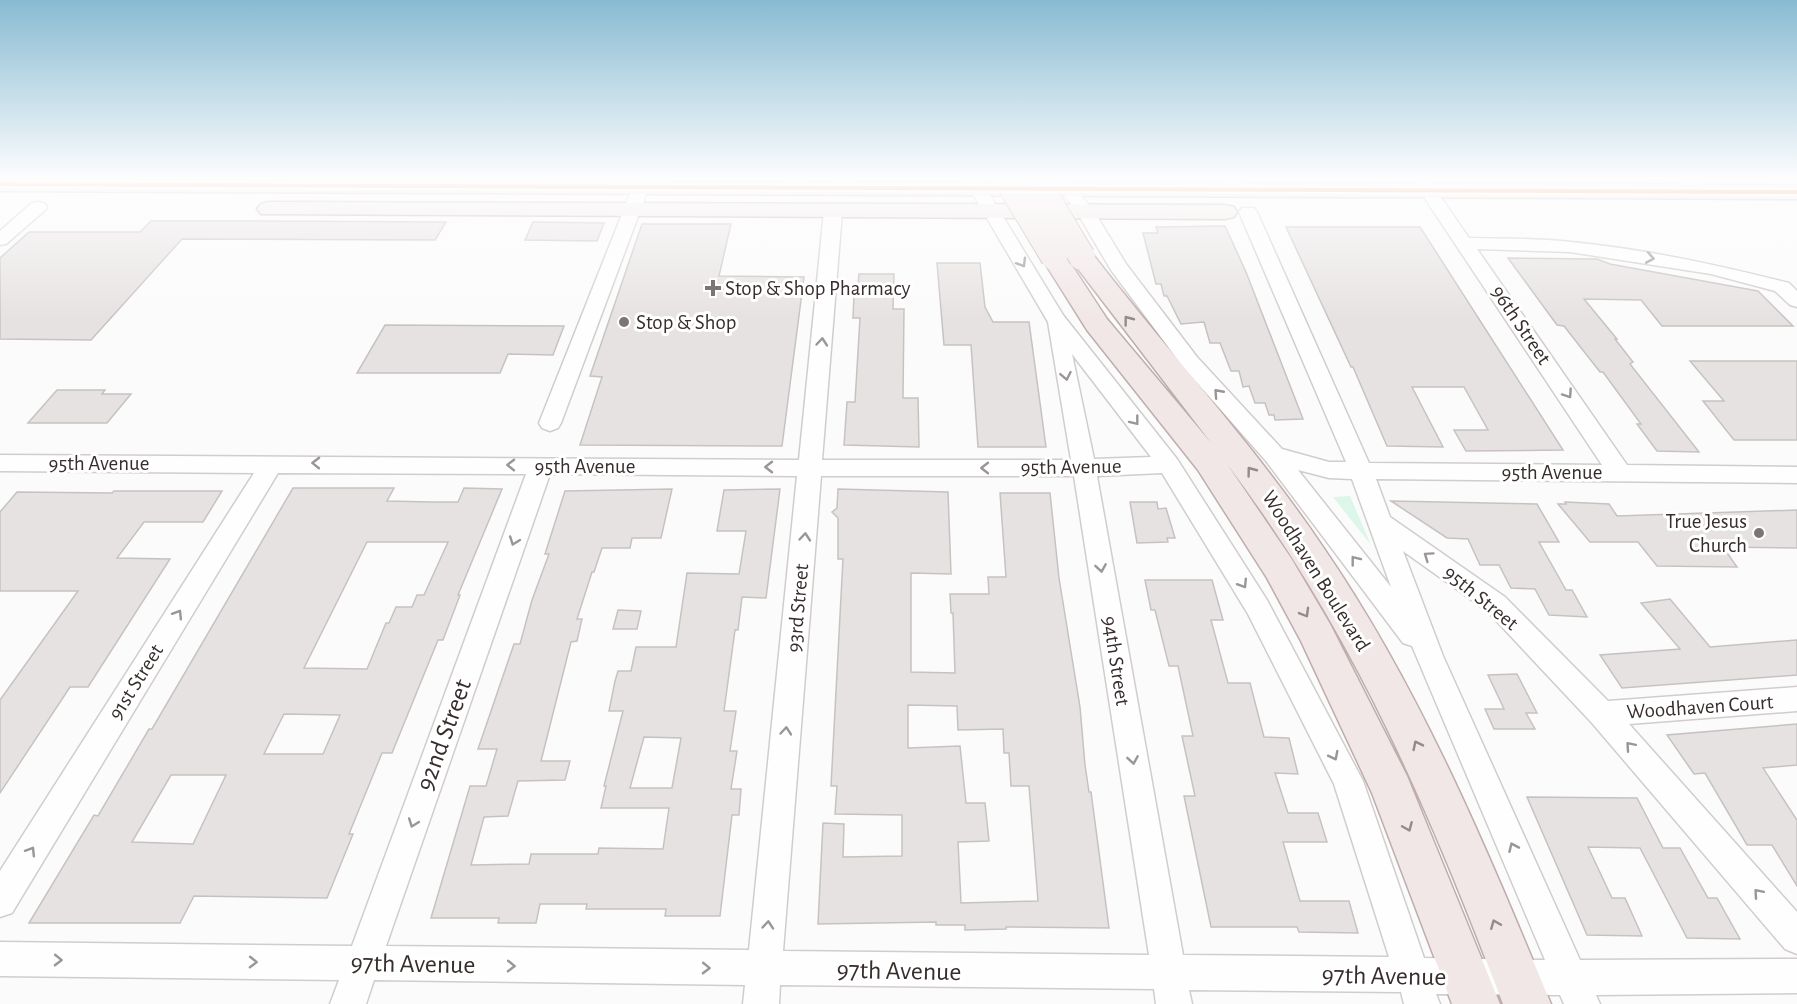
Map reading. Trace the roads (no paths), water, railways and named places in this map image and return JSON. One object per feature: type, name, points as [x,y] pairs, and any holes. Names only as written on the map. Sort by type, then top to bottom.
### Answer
[{"type":"main road","name":"Woodhaven Boulevard","points":[[1044,226],[1068,257],[1129,322],[1251,469],[1345,611],[1437,786],[1522,991]]},
{"type":"main road","name":"Woodhaven Boulevard","points":[[1055,226],[1097,324],[1209,462],[1279,568],[1301,606],[1352,702],[1384,772],[1471,991]]},
{"type":"street","points":[[0,240],[18,226]]},
{"type":"street","points":[[550,423],[625,226]]},
{"type":"street","name":"93rd Street","points":[[761,1004],[832,226]]},
{"type":"street","points":[[1000,226],[1055,318],[1169,465],[1258,608],[1348,781],[1417,990]]},
{"type":"street","name":"Woodhaven Boulevard","points":[[1094,226],[1118,266],[1190,362],[1274,455],[1429,656]]},
{"type":"street","points":[[1254,226],[1361,471],[1377,520]]},
{"type":"street","name":"96th Street","points":[[1453,226],[1620,473]]},
{"type":"street","points":[[1466,243],[1604,250],[1712,269],[1782,287],[1797,302]]},
{"type":"street","name":"94th Street","points":[[1055,318],[1084,468],[1171,989]]},
{"type":"street","name":"95th Avenue","points":[[1274,455],[1329,470],[1797,475]]},
{"type":"street","name":"95th Avenue","points":[[2,465],[272,463],[1084,468],[1169,465]]},
{"type":"street","name":"91st Street","points":[[0,901],[272,463]]},
{"type":"street","name":"92nd Street","points":[[348,1004],[540,466]]},
{"type":"street","name":"Woodhaven Boulevard","points":[[1377,520],[1429,656],[1577,991]]},
{"type":"street","name":"95th Street","points":[[1377,520],[1496,604],[1602,714],[1797,937]]},
{"type":"street","name":"Woodhaven Court","points":[[1602,714],[1797,699]]},
{"type":"street","name":"97th Avenue","points":[[0,959],[764,969],[1171,989],[1577,991],[1797,976]]},
{"type":"place","name":"Stop & Shop Pharmacy","points":[[713,288]]},
{"type":"place","name":"Stop & Shop","points":[[624,322]]},
{"type":"place","name":"True Jesus Church","points":[[1759,533]]}]
